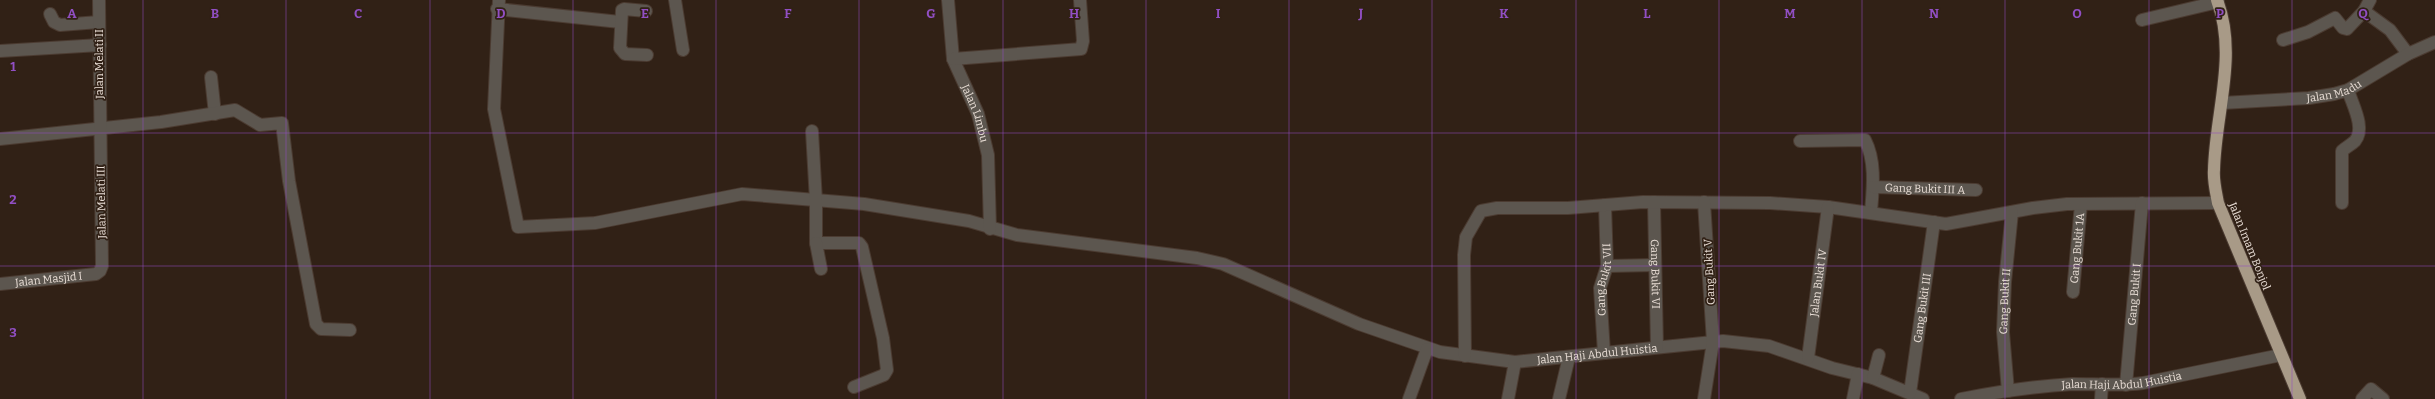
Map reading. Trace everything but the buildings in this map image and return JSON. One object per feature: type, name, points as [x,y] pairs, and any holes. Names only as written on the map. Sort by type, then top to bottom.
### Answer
[{"type":"highway","name":"Jalan Imam Bonjol","points":[[2218,1],[2224,33],[2226,60],[2213,171],[2218,203],[2300,399]]},
{"type":"street","name":"Jalan Melati II","points":[[99,0],[99,129]]},
{"type":"street","points":[[674,0],[683,50]]},
{"type":"street","name":"Jalan Limbu","points":[[948,0],[953,60],[978,114],[988,155],[990,229]]},
{"type":"street","points":[[953,60],[1081,49],[1083,41],[1080,0]]},
{"type":"street","points":[[2283,40],[2308,32],[2322,23],[2335,18],[2343,28],[2347,29],[2364,11],[2370,0]]},
{"type":"street","points":[[2142,20],[2218,1]]},
{"type":"street","points":[[498,5],[620,22]]},
{"type":"street","name":"Jalan Haji Abdul Huistia","points":[[498,5],[494,109],[518,227],[595,223],[742,194],[864,204],[969,221],[990,229],[1016,235],[1197,258],[1223,264],[1359,324],[1427,349],[1465,356],[1516,362],[1713,342],[1745,342],[1769,346],[1808,358],[1832,368],[1873,378],[1922,399]]},
{"type":"street","points":[[646,12],[624,9],[621,12],[620,48],[623,53],[647,55]]},
{"type":"street","points":[[2364,11],[2390,30],[2408,54]]},
{"type":"street","points":[[50,14],[54,22],[60,25],[99,22]]},
{"type":"street","name":"Jalan Madu","points":[[2222,103],[2309,98],[2348,90],[2408,54],[2435,42]]},
{"type":"street","points":[[0,51],[100,45]]},
{"type":"street","points":[[211,77],[215,114]]},
{"type":"street","points":[[2342,204],[2342,151],[2355,141],[2359,132],[2359,125],[2348,90]]},
{"type":"street","points":[[0,139],[99,129],[235,110],[260,125],[282,123],[289,180],[316,324],[321,329],[350,330]]},
{"type":"street","name":"Jalan Melati III","points":[[98,273],[102,266],[99,129]]},
{"type":"street","points":[[812,132],[816,201],[816,243],[821,269]]},
{"type":"street","points":[[1800,141],[1865,140],[1870,148],[1874,187],[1871,212]]},
{"type":"street","name":"Gang Bukit III A","points":[[1874,187],[1976,190]]},
{"type":"street","points":[[1465,356],[1464,254],[1466,237],[1481,211],[1497,208],[1568,208],[1654,202],[1704,202],[1828,207],[1946,224],[2034,208],[2081,204],[2218,203]]},
{"type":"street","name":"Gang Bukit VI","points":[[1654,202],[1656,347]]},
{"type":"street","name":"Gang Bukit V","points":[[1704,202],[1713,342],[1704,399]]},
{"type":"street","name":"Gang Bukit I","points":[[2126,385],[2142,203]]},
{"type":"street","name":"Gang Bukit 1A","points":[[2073,292],[2081,204]]},
{"type":"street","name":"Gang Bukit VII","points":[[1604,354],[1600,288],[1607,266],[1605,205]]},
{"type":"street","name":"Jalan Bukit IV","points":[[1808,358],[1828,207]]},
{"type":"street","name":"Gang Bukit II","points":[[2008,391],[2003,332],[2005,282],[2012,212]]},
{"type":"street","name":"Gang Bukit III","points":[[1910,393],[1934,222]]},
{"type":"street","points":[[816,243],[859,243],[864,250],[883,338],[887,370],[884,375],[854,387]]},
{"type":"street","points":[[1607,266],[1655,264]]},
{"type":"street","name":"Jalan Masjid I","points":[[0,284],[98,273]]},
{"type":"street","points":[[1410,399],[1427,349]]},
{"type":"street","points":[[1873,378],[1879,355]]},
{"type":"street","name":"Jalan Haji Abdul Huistia","points":[[1961,399],[2008,391],[2072,384],[2126,385],[2281,355]]},
{"type":"street","points":[[1558,399],[1569,357]]},
{"type":"street","points":[[1508,399],[1516,362]]},
{"type":"street","points":[[1853,399],[1858,374]]},
{"type":"street","points":[[2101,399],[2102,384]]},
{"type":"street","points":[[2362,399],[2371,389],[2383,399]]}]
